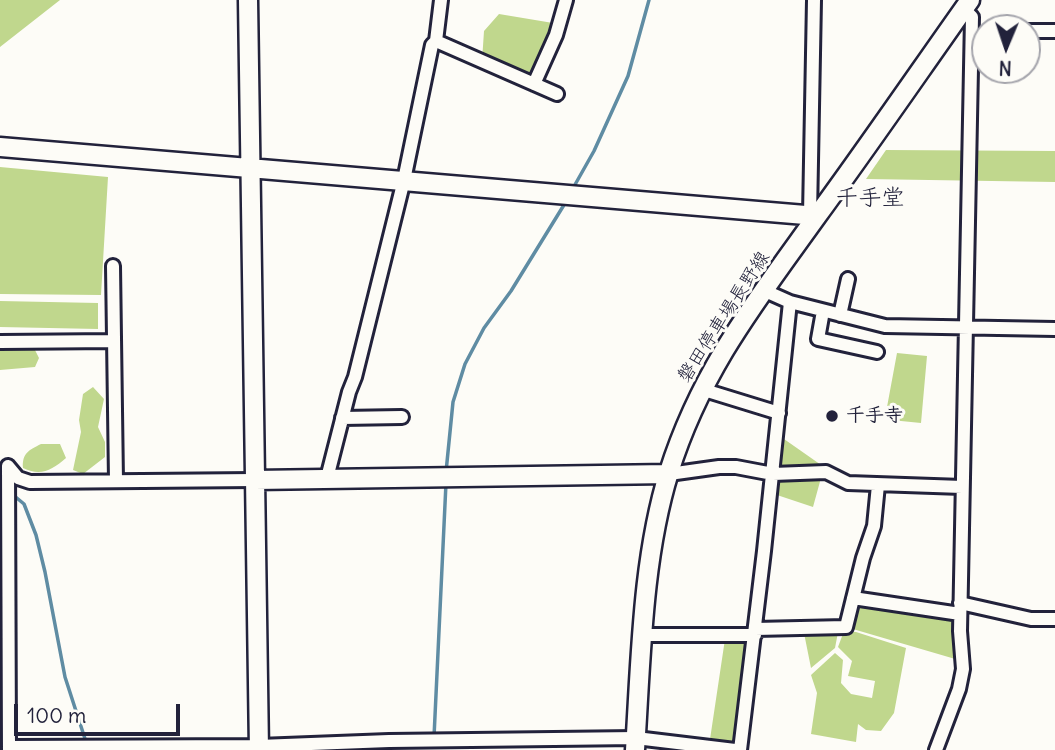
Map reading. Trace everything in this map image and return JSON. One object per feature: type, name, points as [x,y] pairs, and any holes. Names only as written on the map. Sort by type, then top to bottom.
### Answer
[{"type":"street","points":[[248,0],[259,748]]},
{"type":"street","points":[[327,478],[404,180],[432,45],[436,41],[441,0]]},
{"type":"street","points":[[534,84],[556,35],[566,0]]},
{"type":"street","points":[[0,147],[814,216],[814,0]]},
{"type":"street","name":"磐田停車場長野線","points":[[636,744],[653,541],[668,474],[691,411],[720,355],[762,290],[967,5]]},
{"type":"street","points":[[936,750],[959,689],[963,669],[960,609],[971,30]]},
{"type":"street","points":[[436,41],[557,94]]},
{"type":"street","points":[[113,266],[116,481]]},
{"type":"street","points":[[840,315],[848,279]]},
{"type":"street","points":[[762,290],[790,302],[884,326],[1055,330]]},
{"type":"street","points":[[790,302],[773,474],[755,632],[737,750],[636,744],[389,741],[259,748],[9,749],[8,466],[18,478],[30,482],[668,474],[727,467],[773,474],[826,472],[848,483],[962,487]]},
{"type":"street","points":[[823,311],[818,339],[877,352]]},
{"type":"street","points":[[0,342],[114,341]]},
{"type":"street","points":[[701,389],[779,412]]},
{"type":"street","points":[[342,418],[402,417]]},
{"type":"street","points":[[644,635],[846,627],[874,526],[878,485]]},
{"type":"street","points":[[853,598],[1031,619],[1055,619]]},
{"type":"green space","points":[[0,0],[60,0],[0,47]]},
{"type":"green space","points":[[499,14],[559,24],[534,84],[482,61],[484,31]]},
{"type":"green space","points":[[886,150],[1055,151],[1055,182],[866,179]]},
{"type":"green space","points":[[0,167],[108,177],[101,295],[0,294]]},
{"type":"green space","points":[[0,301],[98,303],[98,329],[0,327]]},
{"type":"green space","points":[[33,346],[39,358],[35,367],[0,370],[0,347]]},
{"type":"green space","points":[[897,353],[927,356],[921,423],[891,420],[892,408],[887,407]]},
{"type":"green space","points":[[93,387],[104,399],[98,427],[105,442],[105,457],[83,474],[73,470],[81,432],[79,420],[83,394]]},
{"type":"green space","points":[[777,437],[824,467],[813,507],[771,493],[776,468]]},
{"type":"green space","points":[[41,444],[60,444],[66,458],[46,471],[35,472],[23,468],[27,453]]},
{"type":"green space","points":[[853,598],[960,614],[962,661],[846,627]]},
{"type":"green space","points":[[839,627],[835,648],[811,668],[803,628]]},
{"type":"green space","points":[[844,631],[856,632],[906,648],[894,713],[881,731],[866,730],[858,724],[856,742],[811,734],[817,693],[811,675],[835,653],[843,660],[841,683],[851,694],[872,698],[875,681],[848,676],[852,661],[838,647]]},
{"type":"green space","points":[[755,635],[740,750],[709,746],[725,639]]},
{"type":"waterway","points":[[572,190],[594,151],[628,76],[649,0]]},
{"type":"waterway","points":[[446,472],[453,402],[465,364],[484,328],[511,291],[567,200]]},
{"type":"waterway","points":[[434,737],[446,483]]},
{"type":"waterway","points":[[12,494],[24,504],[36,535],[65,677],[87,745]]},
{"type":"place","name":"千手寺","points":[[832,416]]},
{"type":"district","name":"千手堂","points":[[870,198]]}]
